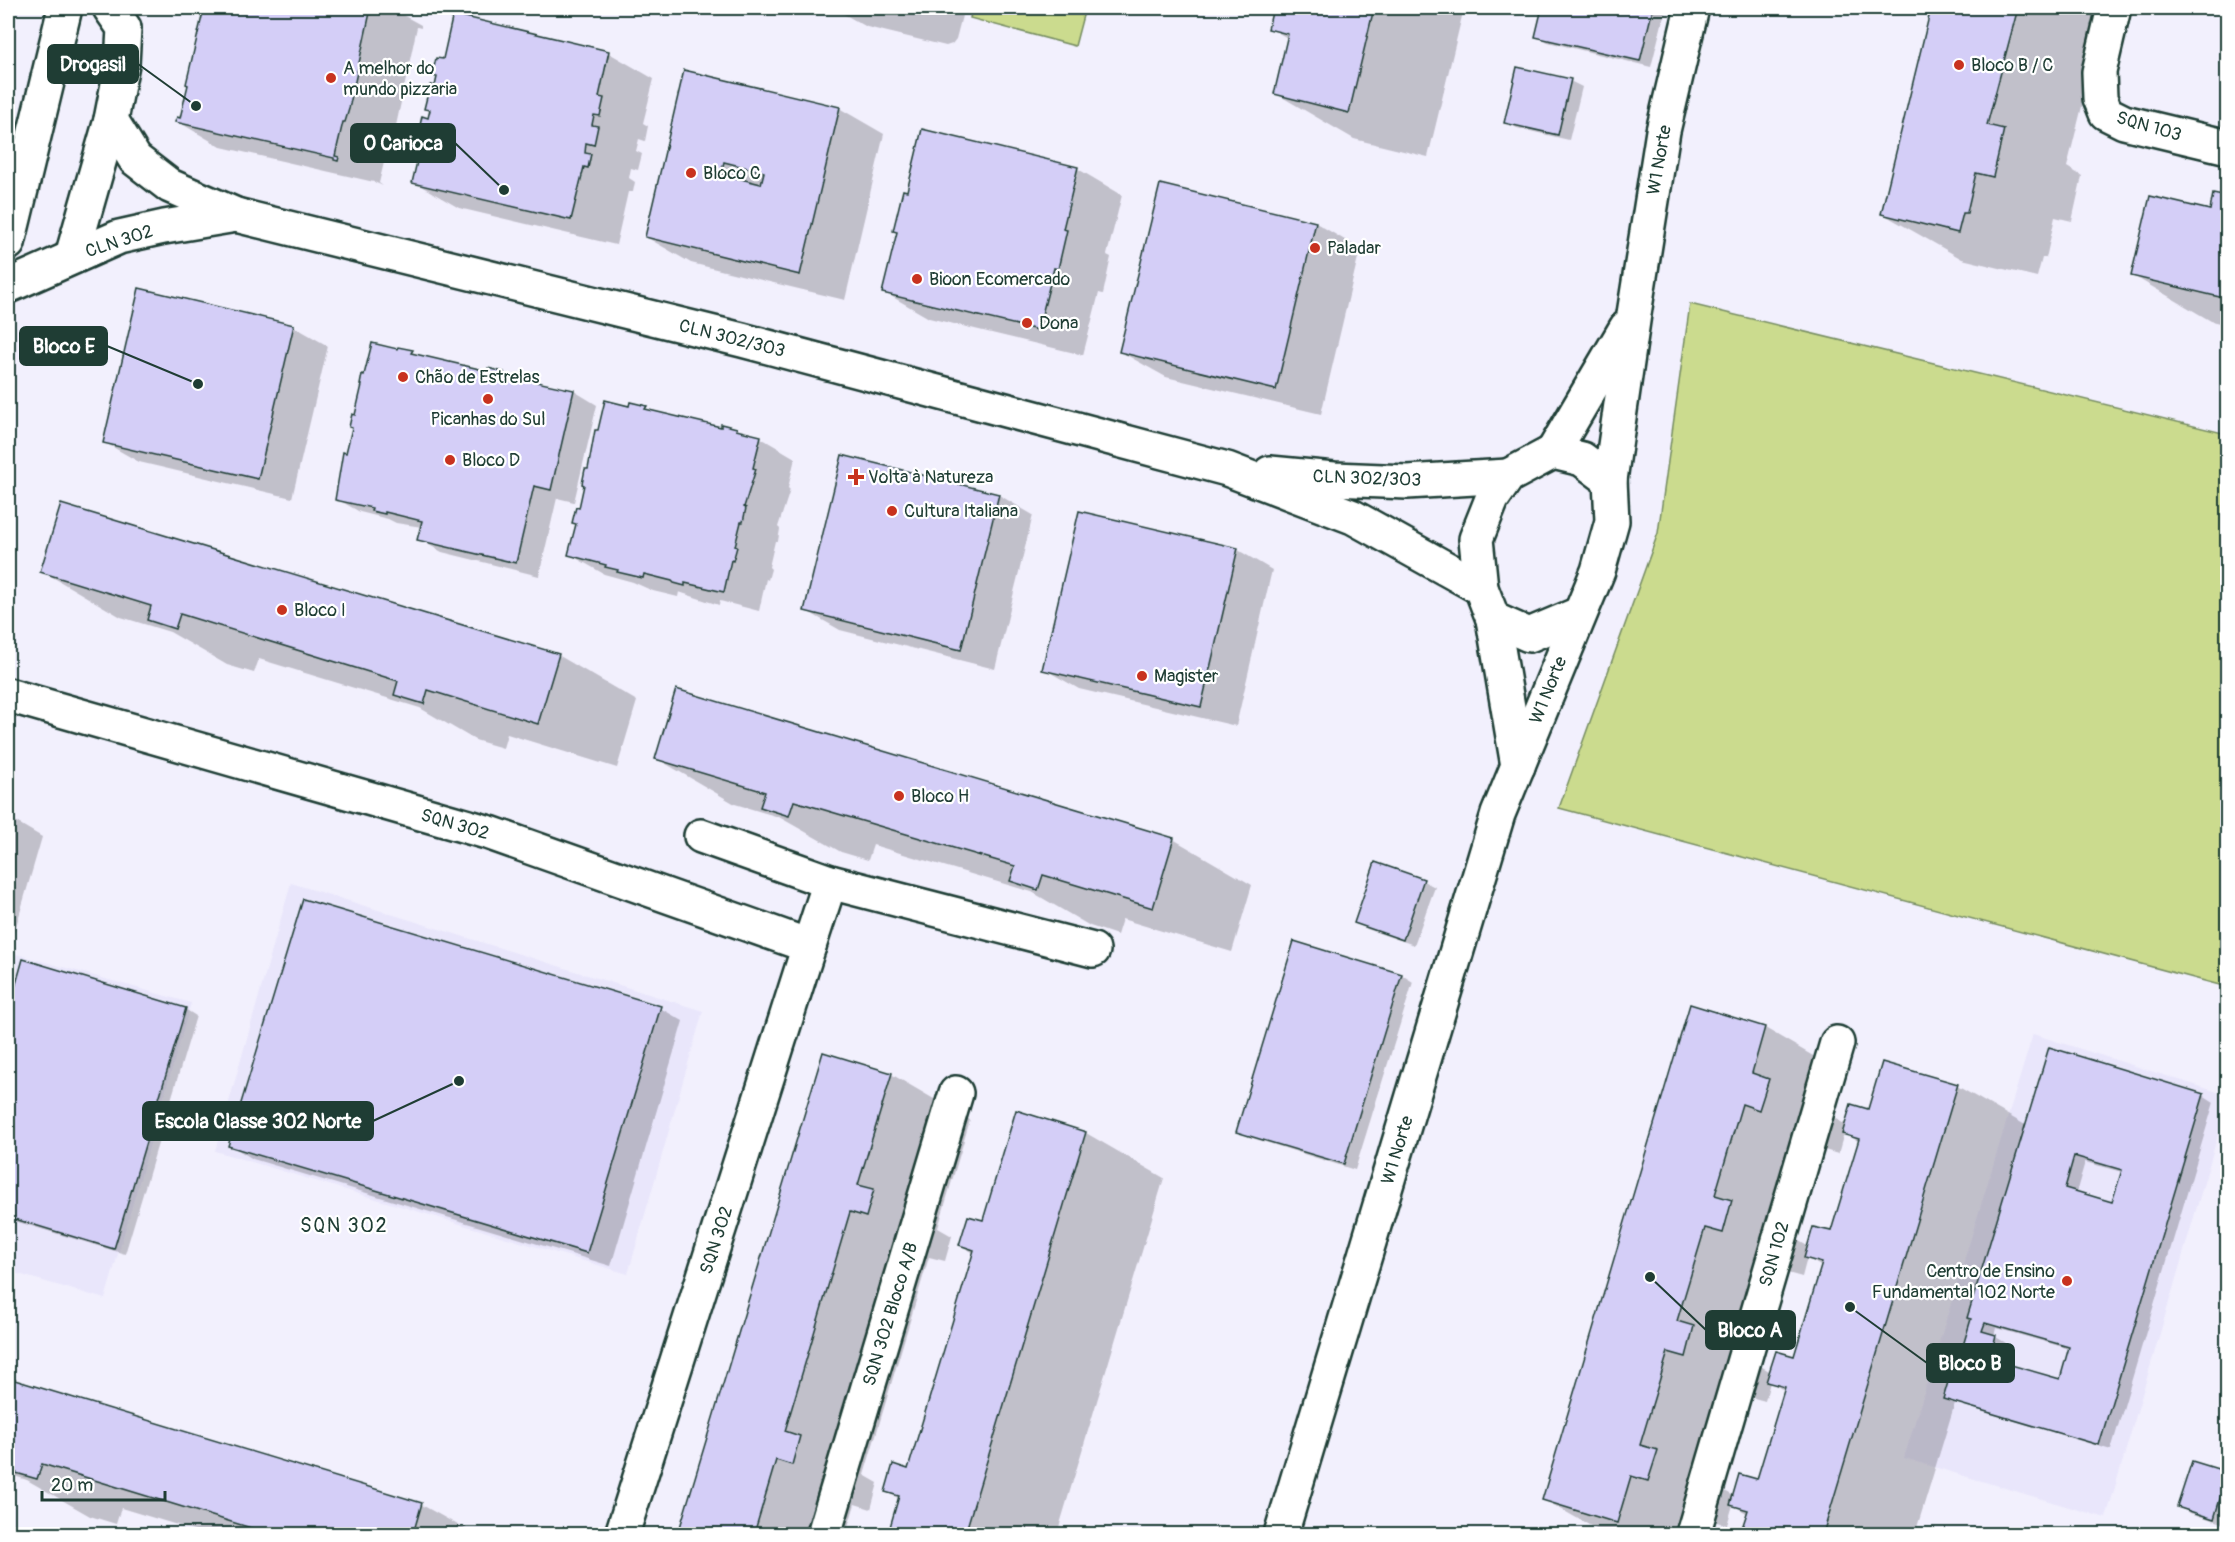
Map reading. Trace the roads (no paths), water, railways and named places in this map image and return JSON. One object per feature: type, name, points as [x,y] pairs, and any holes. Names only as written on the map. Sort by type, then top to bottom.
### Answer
[{"type":"street","points":[[8,243],[65,8]]},
{"type":"street","points":[[72,256],[111,120],[122,64],[124,28],[110,8]]},
{"type":"street","name":"W1 Norte","points":[[1610,480],[1663,130],[1692,8]]},
{"type":"street","name":"SQN 103","points":[[2114,8],[2099,72],[2100,98],[2106,113],[2124,122],[2228,147]]},
{"type":"street","points":[[111,120],[135,159],[170,186],[236,215]]},
{"type":"street","name":"CLN 302","points":[[8,286],[72,256],[120,237],[164,226],[236,215]]},
{"type":"street","name":"CLN 302/303","points":[[236,215],[742,340],[1227,469],[1353,517],[1481,588]]},
{"type":"street","name":"W1 Norte","points":[[1552,452],[1634,314]]},
{"type":"street","points":[[1552,452],[1582,459],[1610,480],[1612,521],[1598,571],[1579,614],[1529,635],[1493,619],[1481,588],[1476,538],[1492,499],[1508,476],[1552,452]]},
{"type":"street","name":"CLN 302/303","points":[[1227,469],[1334,479],[1407,482],[1508,476]]},
{"type":"street","name":"W1 Norte","points":[[1281,1534],[1498,814],[1579,614]]},
{"type":"street","name":"W1 Norte","points":[[1493,619],[1518,767]]},
{"type":"street","name":"SQN 302","points":[[8,695],[490,833],[809,946]]},
{"type":"street","points":[[701,836],[830,882],[1093,950]]},
{"type":"street","name":"SQN 302","points":[[622,1534],[830,882]]},
{"type":"street","name":"SQN 102","points":[[1693,1534],[1837,1043]]},
{"type":"street","name":"SQN 302 Bloco A/B","points":[[824,1534],[956,1094]]},
{"type":"place","name":"Bloco B / C","points":[[1959,65]]},
{"type":"place","name":"A melhor do mundo pizzaria","points":[[331,78]]},
{"type":"place","name":"Drogasil","points":[[196,106]]},
{"type":"place","name":"Bloco C","points":[[691,173]]},
{"type":"place","name":"O Carioca","points":[[504,190]]},
{"type":"place","name":"Paladar","points":[[1315,248]]},
{"type":"place","name":"Bioon Ecomercado","points":[[917,279]]},
{"type":"place","name":"Dona","points":[[1027,323]]},
{"type":"place","name":"Chão de Estrelas","points":[[403,377]]},
{"type":"place","name":"Bloco E","points":[[198,384]]},
{"type":"place","name":"Picanhas do Sul","points":[[488,399]]},
{"type":"place","name":"Bloco D","points":[[450,460]]},
{"type":"place","name":"Volta à Natureza","points":[[856,477]]},
{"type":"place","name":"Cultura Italiana","points":[[892,511]]},
{"type":"place","name":"Bloco I","points":[[282,610]]},
{"type":"place","name":"Magister","points":[[1142,676]]},
{"type":"place","name":"Bloco H","points":[[899,796]]},
{"type":"place","name":"Escola Classe 302 Norte","points":[[459,1081]]},
{"type":"place","name":"Bloco A","points":[[1650,1277]]},
{"type":"place","name":"Centro de Ensino Fundamental 102 Norte","points":[[2067,1281]]},
{"type":"place","name":"Bloco B","points":[[1850,1307]]},
{"type":"district","name":"SQN 302","points":[[344,1225]]}]
